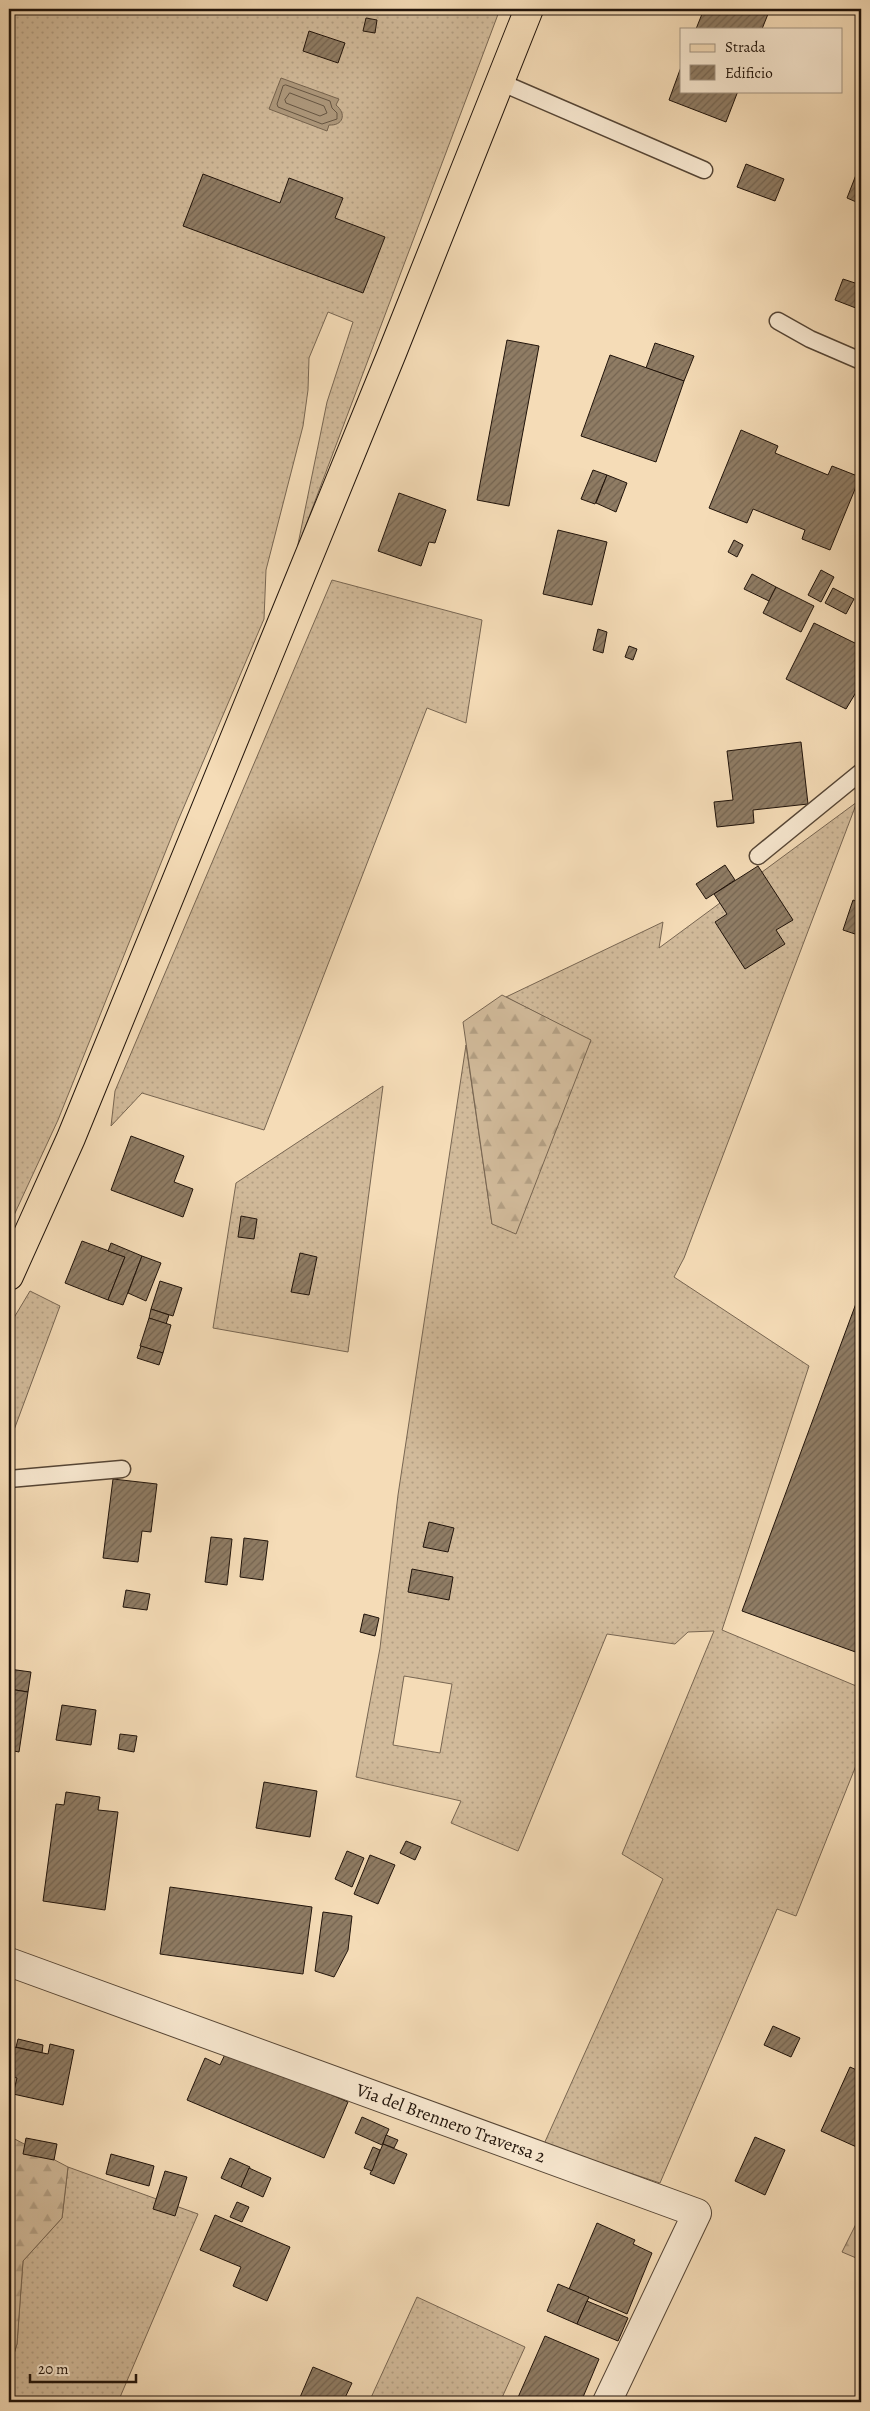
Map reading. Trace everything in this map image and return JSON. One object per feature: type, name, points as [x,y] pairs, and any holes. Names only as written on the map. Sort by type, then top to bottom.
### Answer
[{"type":"main road","points":[[9,1276],[78,1120],[392,353],[529,9]]},
{"type":"street","name":"Via del Brennero Traversa 2","points":[[9,1962],[697,2213],[607,2402]]},
{"type":"lane","points":[[500,82],[704,170]]},
{"type":"lane","points":[[778,321],[804,336],[861,361]]},
{"type":"lane","points":[[758,856],[861,772]]},
{"type":"lane","points":[[9,1479],[122,1469]]},
{"type":"green space","points":[[9,9],[500,9],[297,549],[327,402],[353,322],[328,312],[309,358],[308,390],[303,426],[266,570],[264,619],[177,823],[58,1120],[9,1226]]},
{"type":"green space","points":[[332,580],[482,620],[466,723],[427,708],[264,1130],[142,1093],[111,1126],[115,1091]]},
{"type":"green space","points":[[857,802],[684,1258],[674,1277],[809,1366],[722,1630],[861,1688],[861,1753],[796,1916],[777,1909],[660,2183],[544,2144],[663,1879],[622,1854],[714,1631],[688,1632],[675,1644],[607,1634],[518,1851],[451,1823],[461,1801],[356,1777],[380,1648],[398,1495],[466,1045],[492,1224],[591,1041],[506,997],[663,922],[659,948]],"holes":[[[404,1676],[452,1684],[440,1753],[393,1745]]]},
{"type":"green space","points":[[502,995],[591,1040],[516,1234],[492,1224],[463,1022]]},
{"type":"green space","points":[[383,1086],[348,1352],[213,1328],[236,1183]]},
{"type":"green space","points":[[30,1291],[60,1306],[11,1438],[9,1437],[9,1326]]},
{"type":"green space","points":[[9,2136],[68,2167],[62,2218],[23,2261],[17,2344],[9,2370]]},
{"type":"green space","points":[[68,2167],[198,2214],[118,2402],[9,2402],[9,2370],[17,2344],[23,2261],[62,2218]]},
{"type":"green space","points":[[861,2214],[861,2260],[842,2252]]},
{"type":"green space","points":[[417,2297],[525,2347],[500,2402],[369,2402]]},
{"type":"water","points":[[281,78],[339,99],[336,105],[342,112],[342,119],[338,124],[329,125],[327,131],[269,109]]},
{"type":"building","points":[[704,9],[770,9],[762,28],[696,28]]},
{"type":"building","points":[[366,18],[377,20],[375,33],[363,31]]},
{"type":"building","points":[[309,31],[345,43],[338,63],[303,51]]},
{"type":"building","points":[[680,70],[680,92],[738,92],[726,122],[669,100]]},
{"type":"building","points":[[861,162],[861,204],[847,198]]},
{"type":"building","points":[[746,164],[784,179],[775,201],[737,187]]},
{"type":"building","points":[[203,174],[280,203],[289,178],[343,198],[335,218],[385,237],[363,293],[183,226]]},
{"type":"building","points":[[843,279],[861,285],[861,310],[835,300]]},
{"type":"building","points":[[507,340],[539,346],[509,506],[477,500]]},
{"type":"building","points":[[655,343],[694,356],[684,381],[646,368]]},
{"type":"building","points":[[610,355],[684,381],[656,462],[581,436]]},
{"type":"building","points":[[741,430],[778,446],[775,453],[828,475],[832,466],[860,477],[830,550],[802,539],[805,530],[753,509],[747,523],[709,508]]},
{"type":"building","points":[[593,470],[607,475],[595,504],[581,499]]},
{"type":"building","points":[[607,475],[627,483],[616,512],[596,503]]},
{"type":"building","points":[[399,493],[446,510],[435,543],[429,542],[421,566],[378,551]]},
{"type":"building","points":[[558,530],[607,542],[592,605],[543,594]]},
{"type":"building","points":[[734,540],[743,545],[737,557],[728,552]]},
{"type":"building","points":[[821,570],[834,577],[821,602],[808,595]]},
{"type":"building","points":[[752,574],[776,587],[769,601],[744,589]]},
{"type":"building","points":[[776,587],[814,606],[801,632],[763,613]]},
{"type":"building","points":[[833,588],[854,599],[846,614],[825,603]]},
{"type":"building","points":[[814,623],[861,646],[861,684],[846,709],[786,679]]},
{"type":"building","points":[[598,629],[607,632],[603,653],[593,650]]},
{"type":"building","points":[[629,646],[637,649],[633,660],[625,657]]},
{"type":"building","points":[[801,742],[808,804],[753,810],[754,823],[717,827],[714,802],[733,800],[727,751]]},
{"type":"building","points":[[725,865],[735,880],[706,899],[696,884]]},
{"type":"building","points":[[758,866],[793,920],[776,930],[785,944],[745,969],[715,922],[727,914],[714,894]]},
{"type":"building","points":[[853,900],[861,903],[861,936],[843,930]]},
{"type":"building","points":[[131,1136],[184,1156],[174,1182],[193,1189],[183,1217],[111,1190]]},
{"type":"building","points":[[241,1216],[257,1219],[254,1239],[238,1237]]},
{"type":"building","points":[[82,1241],[125,1257],[108,1300],[65,1283]]},
{"type":"building","points":[[111,1243],[142,1256],[123,1305],[108,1300],[125,1257],[108,1251]]},
{"type":"building","points":[[300,1253],[317,1257],[309,1295],[291,1292]]},
{"type":"building","points":[[142,1256],[161,1263],[146,1301],[128,1293]]},
{"type":"building","points":[[160,1281],[182,1288],[173,1316],[151,1309]]},
{"type":"building","points":[[861,1290],[861,1654],[742,1611]]},
{"type":"building","points":[[151,1309],[169,1315],[166,1324],[149,1318]]},
{"type":"building","points":[[149,1318],[171,1325],[163,1353],[140,1346]]},
{"type":"building","points":[[141,1346],[163,1353],[159,1365],[137,1358]]},
{"type":"building","points":[[113,1479],[157,1484],[151,1532],[142,1531],[138,1562],[103,1558]]},
{"type":"building","points":[[429,1522],[454,1528],[448,1552],[423,1547]]},
{"type":"building","points":[[211,1537],[232,1539],[227,1585],[205,1582]]},
{"type":"building","points":[[244,1538],[268,1541],[263,1580],[240,1577]]},
{"type":"building","points":[[412,1569],[453,1577],[449,1600],[408,1592]]},
{"type":"building","points":[[126,1590],[150,1594],[147,1610],[123,1607]]},
{"type":"building","points":[[364,1614],[379,1618],[375,1636],[360,1632]]},
{"type":"building","points":[[9,1669],[31,1672],[28,1692],[9,1689]]},
{"type":"building","points":[[9,1689],[28,1692],[19,1752],[9,1750]]},
{"type":"building","points":[[62,1705],[96,1710],[91,1745],[56,1740]]},
{"type":"building","points":[[120,1734],[137,1736],[134,1752],[118,1749]]},
{"type":"building","points":[[264,1782],[317,1791],[310,1837],[256,1828]]},
{"type":"building","points":[[66,1792],[100,1797],[98,1810],[118,1812],[105,1910],[43,1901],[56,1804],[64,1805]]},
{"type":"building","points":[[406,1841],[421,1847],[415,1860],[400,1853]]},
{"type":"building","points":[[347,1851],[364,1858],[352,1887],[335,1879]]},
{"type":"building","points":[[370,1855],[395,1865],[378,1904],[354,1894]]},
{"type":"building","points":[[170,1887],[312,1907],[303,1974],[160,1954]]},
{"type":"building","points":[[323,1912],[352,1916],[348,1950],[334,1977],[315,1971]]},
{"type":"building","points":[[773,2026],[800,2038],[791,2057],[764,2045]]},
{"type":"building","points":[[18,2039],[43,2045],[42,2053],[16,2047]]},
{"type":"building","points":[[50,2044],[74,2050],[63,2105],[13,2094],[17,2078],[9,2076],[14,2047],[48,2054]]},
{"type":"building","points":[[227,2050],[348,2102],[324,2158],[187,2100],[205,2058],[220,2065]]},
{"type":"building","points":[[850,2067],[861,2072],[861,2149],[821,2131]]},
{"type":"building","points":[[362,2117],[389,2129],[382,2145],[355,2133]]},
{"type":"building","points":[[386,2135],[398,2140],[394,2148],[383,2144]]},
{"type":"building","points":[[755,2137],[785,2150],[765,2195],[735,2181]]},
{"type":"building","points":[[26,2138],[57,2144],[54,2160],[23,2154]]},
{"type":"building","points":[[383,2144],[407,2154],[394,2184],[370,2174]]},
{"type":"building","points":[[373,2147],[380,2150],[372,2171],[364,2168]]},
{"type":"building","points":[[111,2154],[154,2166],[149,2186],[106,2174]]},
{"type":"building","points":[[230,2158],[250,2167],[241,2187],[221,2178]]},
{"type":"building","points":[[249,2168],[271,2178],[263,2197],[241,2187]]},
{"type":"building","points":[[165,2171],[187,2177],[175,2216],[153,2209]]},
{"type":"building","points":[[237,2202],[249,2207],[242,2222],[230,2217]]},
{"type":"building","points":[[215,2215],[290,2247],[267,2301],[233,2286],[241,2267],[200,2250]]},
{"type":"building","points":[[597,2223],[635,2240],[633,2244],[652,2253],[627,2314],[569,2289]]},
{"type":"building","points":[[558,2284],[589,2297],[577,2324],[547,2311]]},
{"type":"building","points":[[587,2301],[628,2318],[618,2341],[577,2324]]},
{"type":"building","points":[[545,2336],[599,2359],[581,2402],[516,2402]]},
{"type":"building","points":[[313,2367],[352,2383],[343,2402],[298,2402]]}]
